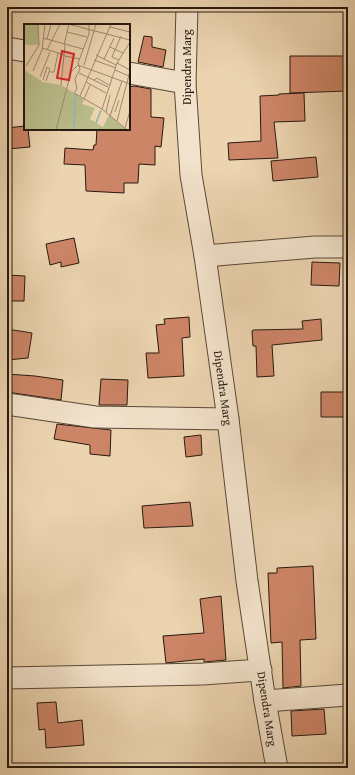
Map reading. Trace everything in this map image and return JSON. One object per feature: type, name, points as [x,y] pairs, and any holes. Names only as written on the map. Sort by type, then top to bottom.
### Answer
[{"type":"street","name":"Dipendra Marg","points":[[187,7],[185,83],[191,175],[205,256],[228,419],[247,581],[265,701],[277,768]]},
{"type":"street","points":[[7,48],[24,51]]},
{"type":"street","points":[[130,73],[185,83]]},
{"type":"street","points":[[205,256],[315,247],[348,247]]},
{"type":"street","points":[[7,404],[95,416],[228,419]]},
{"type":"street","points":[[7,678],[203,674],[261,670]]},
{"type":"street","points":[[265,701],[348,695]]},
{"type":"building","points":[[144,36],[152,37],[152,47],[166,50],[163,67],[138,62]]},
{"type":"building","points":[[290,56],[348,56],[348,91],[290,93]]},
{"type":"building","points":[[134,86],[151,89],[151,117],[164,118],[161,147],[155,146],[155,165],[139,164],[138,183],[124,183],[124,193],[86,191],[85,165],[64,164],[65,148],[93,150],[94,145],[96,145],[97,130],[130,130],[130,87]]},
{"type":"building","points":[[304,93],[305,121],[274,122],[278,158],[229,160],[228,143],[261,141],[260,96]]},
{"type":"building","points":[[24,126],[24,130],[28,130],[30,147],[7,149],[7,128]]},
{"type":"building","points":[[316,157],[318,177],[273,181],[271,161]]},
{"type":"building","points":[[74,238],[79,263],[61,267],[61,262],[50,265],[46,244]]},
{"type":"building","points":[[312,262],[340,263],[339,286],[311,285]]},
{"type":"building","points":[[7,275],[25,276],[24,301],[7,301]]},
{"type":"building","points":[[189,317],[190,337],[182,338],[184,376],[148,378],[146,353],[159,353],[156,325],[165,324],[164,319]]},
{"type":"building","points":[[321,319],[322,340],[272,345],[274,376],[257,377],[256,346],[253,346],[253,330],[303,329],[302,321]]},
{"type":"building","points":[[7,329],[32,333],[28,358],[7,360]]},
{"type":"building","points":[[7,374],[63,380],[61,400],[7,392]]},
{"type":"building","points":[[101,379],[128,380],[127,405],[99,405]]},
{"type":"building","points":[[321,392],[346,392],[345,417],[321,417]]},
{"type":"building","points":[[57,424],[111,430],[110,456],[90,454],[90,445],[54,439]]},
{"type":"building","points":[[201,435],[202,455],[186,457],[184,437]]},
{"type":"building","points":[[190,502],[193,526],[144,528],[142,506]]},
{"type":"building","points":[[313,566],[316,639],[300,640],[301,686],[283,688],[282,642],[271,643],[268,573],[277,573],[277,568]]},
{"type":"building","points":[[221,596],[226,660],[204,662],[204,659],[166,663],[163,636],[204,633],[200,599]]},
{"type":"building","points":[[56,702],[58,723],[82,720],[84,745],[46,748],[45,729],[39,730],[37,703]]},
{"type":"building","points":[[324,709],[326,734],[292,736],[291,711]]}]
